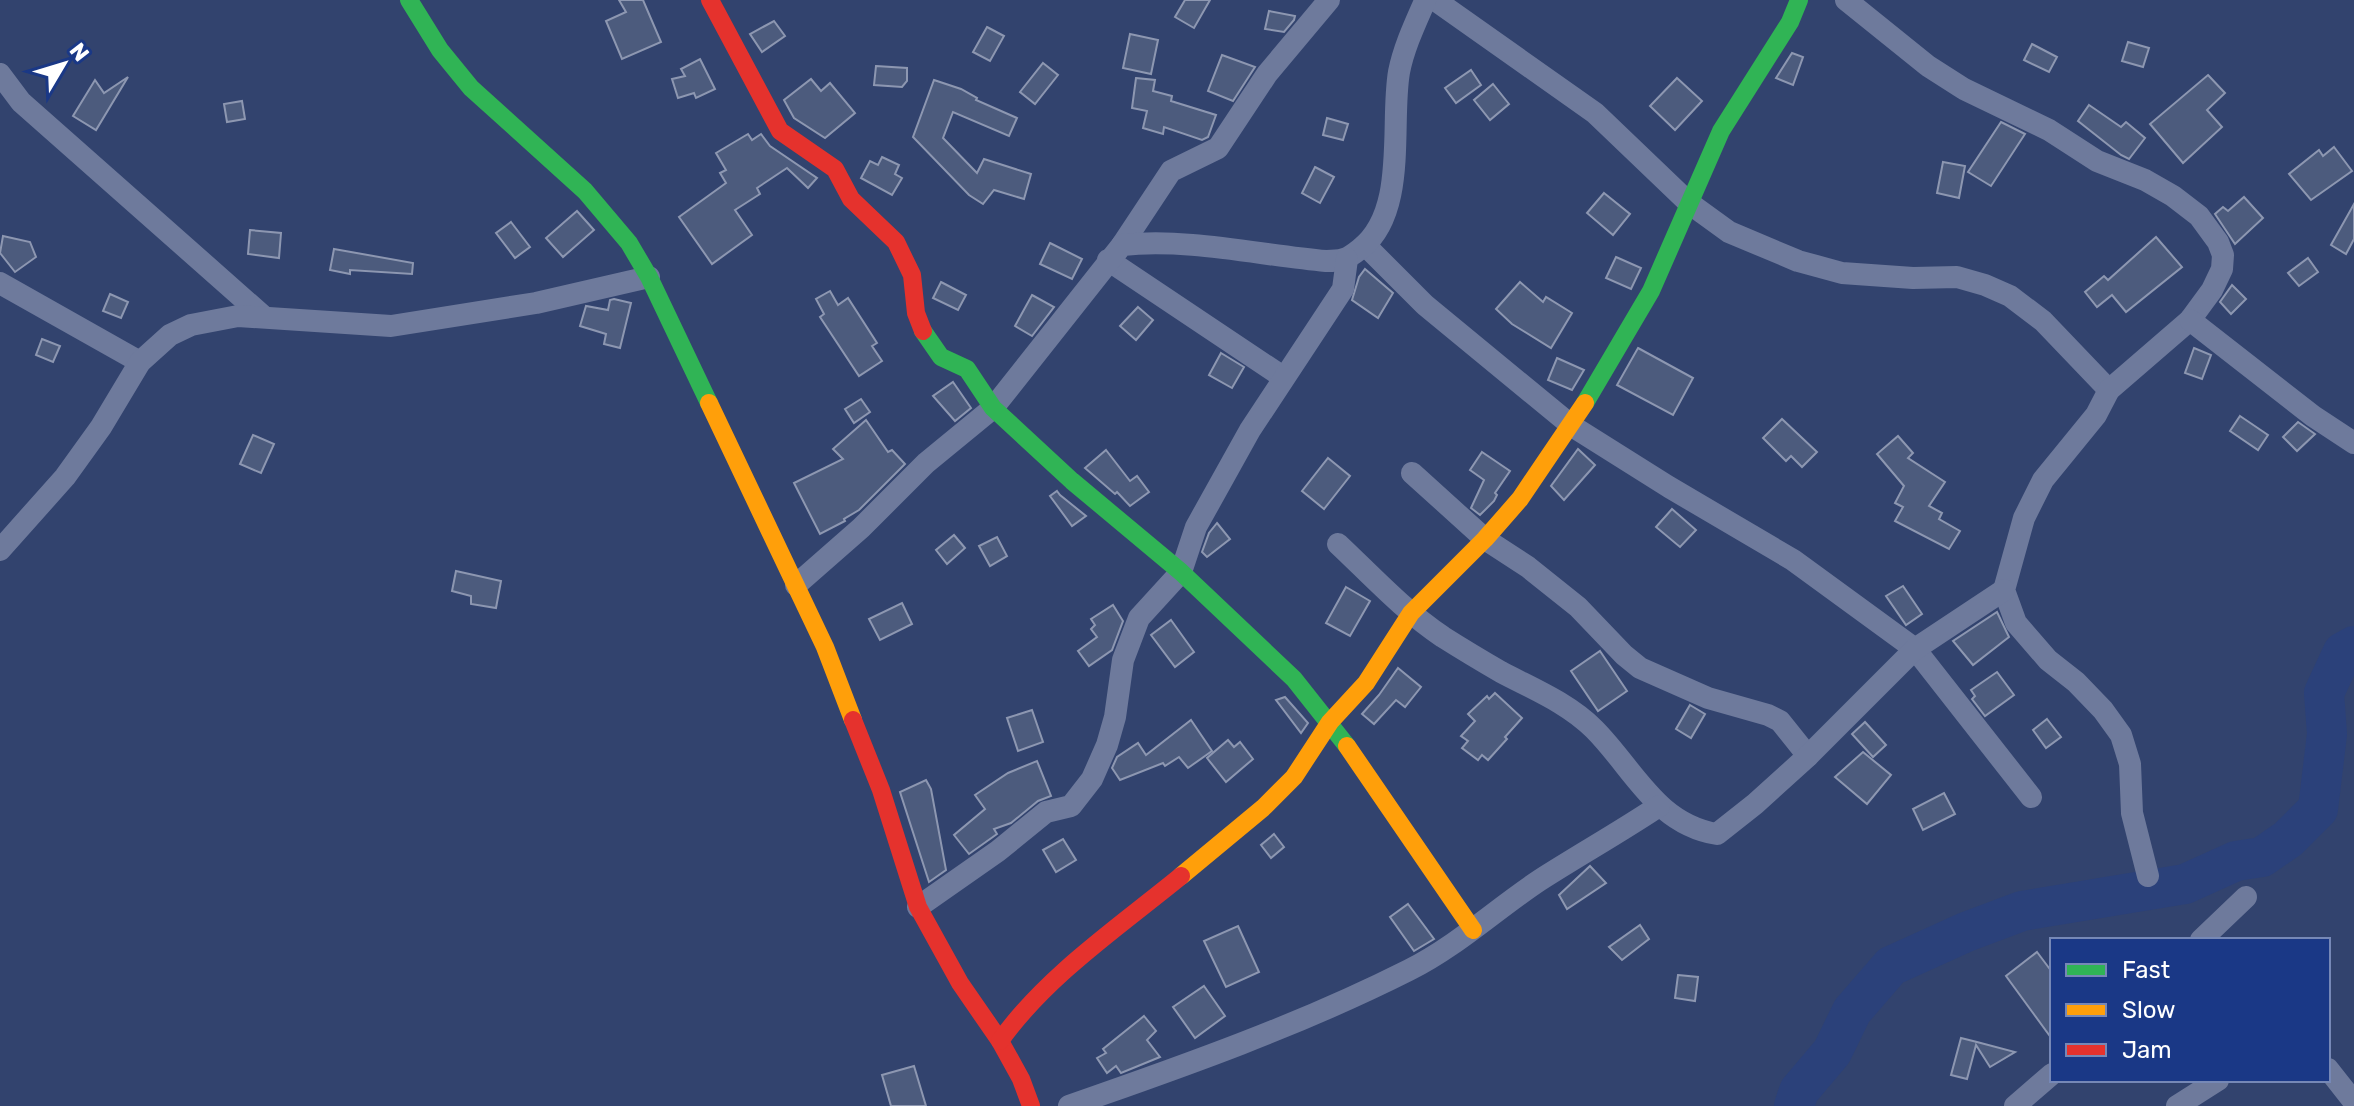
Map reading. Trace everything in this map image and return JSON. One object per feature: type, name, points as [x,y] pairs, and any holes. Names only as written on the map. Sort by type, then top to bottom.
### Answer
[{"type":"street","points":[[409,0],[440,50],[471,88],[585,191],[629,243],[649,277],[825,647],[881,790],[918,907],[960,983],[1000,1041],[1021,1079],[1031,1106]]},
{"type":"street","points":[[710,0],[780,131],[835,169],[851,199],[896,242],[912,275],[916,313],[925,337],[941,357],[967,369],[993,408],[1072,481],[1181,572],[1294,679],[1330,722],[1473,930]]},
{"type":"street","points":[[796,585],[861,528],[926,463],[993,408],[1115,253],[1171,171],[1218,148],[1267,74],[1329,0]]},
{"type":"street","points":[[1115,253],[1140,243],[1186,245],[1326,261],[1347,259],[1365,245],[1386,207],[1394,177],[1399,73],[1405,50],[1428,0],[1595,113],[1689,203],[1739,237],[1798,261],[1842,273],[1913,278],[1957,277],[1985,285],[2010,296],[2043,321],[2109,390]]},
{"type":"street","points":[[1000,1041],[1017,1017],[1048,986],[1294,777],[1330,722],[1366,683],[1411,613],[1520,499],[1572,426],[1651,291],[1721,131],[1790,22],[1799,0]]},
{"type":"street","points":[[1846,0],[1928,66],[1964,89],[2049,130],[2097,161],[2145,180],[2173,196],[2199,216],[2218,242],[2223,255],[2222,269],[2212,290],[2190,320],[2109,390],[2096,415],[2043,480],[2030,503],[2004,590],[2016,623],[2048,660],[2076,682],[2103,710],[2121,735],[2130,764],[2132,813],[2148,876]]},
{"type":"street","points":[[0,74],[21,102],[263,316]]},
{"type":"street","points":[[1365,245],[1425,305],[1572,426],[1793,560],[1915,649],[2031,797]]},
{"type":"street","points":[[1115,253],[1283,377]]},
{"type":"street","points":[[918,907],[998,851],[1046,812],[1071,806],[1092,779],[1107,745],[1128,641],[1139,618],[1181,572],[1196,527],[1283,377],[1343,289],[1347,259]]},
{"type":"street","points":[[0,550],[65,477],[101,427],[140,362],[170,335],[191,325],[238,316],[263,316],[391,326],[536,303],[649,277]]},
{"type":"street","points":[[0,283],[140,362]]},
{"type":"street","points":[[2190,320],[2301,407],[2354,443]]},
{"type":"street","points":[[1412,473],[1485,539],[1528,567],[1578,607],[1640,668],[1708,698],[1780,721],[1808,756]]},
{"type":"street","points":[[1338,544],[1411,613],[1498,670],[1567,707],[1594,729],[1659,806],[1687,826],[1717,834],[1808,756],[1915,649],[2004,590]]},
{"type":"street","points":[[1069,1106],[1202,1060],[1318,1013],[1412,969],[1473,930],[1539,881],[1659,806]]},
{"type":"street","points":[[2203,938],[2246,897]]},
{"type":"street","points":[[2330,1072],[2354,1102]]},
{"type":"street","points":[[2015,1106],[2050,1076]]},
{"type":"street","points":[[2177,1106],[2215,1082]]},
{"type":"building","points":[[619,0],[643,0],[661,42],[622,59],[606,21],[626,12]]},
{"type":"building","points":[[1185,0],[1210,0],[1194,28],[1175,17]]},
{"type":"building","points":[[1269,11],[1295,16],[1294,20],[1284,32],[1265,29]]},
{"type":"building","points":[[774,21],[785,36],[762,52],[750,34]]},
{"type":"building","points":[[987,27],[1004,36],[990,61],[973,52]]},
{"type":"building","points":[[1130,34],[1158,40],[1151,74],[1123,68]]},
{"type":"building","points":[[2128,42],[2149,48],[2143,67],[2122,61]]},
{"type":"building","points":[[2032,44],[2057,57],[2049,72],[2024,60]]},
{"type":"building","points":[[1792,53],[1803,57],[1793,85],[1776,78]]},
{"type":"building","points":[[1222,55],[1255,67],[1233,101],[1208,91]]},
{"type":"building","points":[[700,59],[715,89],[696,98],[694,93],[678,98],[672,79],[685,76],[681,69]]},
{"type":"building","points":[[1043,63],[1058,75],[1035,104],[1020,92]]},
{"type":"building","points":[[876,66],[907,68],[907,81],[902,87],[874,85]]},
{"type":"building","points":[[1471,70],[1481,85],[1456,103],[1445,88]]},
{"type":"building","points":[[2208,75],[2225,93],[2207,110],[2222,127],[2183,163],[2150,124]]},
{"type":"building","points":[[128,77],[96,130],[73,116],[95,80],[104,93]]},
{"type":"building","points":[[1136,78],[1155,80],[1153,91],[1172,96],[1171,101],[1216,115],[1208,137],[1202,140],[1164,127],[1163,134],[1143,128],[1147,111],[1132,108]]},
{"type":"building","points":[[1677,78],[1702,101],[1675,130],[1650,106]]},
{"type":"building","points":[[811,79],[821,91],[830,83],[855,113],[825,138],[794,118],[784,100]]},
{"type":"building","points":[[934,80],[961,89],[976,100],[1017,118],[1009,136],[953,112],[943,138],[977,173],[984,159],[1031,174],[1024,199],[994,190],[983,204],[969,195],[913,137]]},
{"type":"building","points":[[1493,84],[1509,104],[1490,120],[1474,100]]},
{"type":"building","points":[[242,101],[245,119],[227,122],[224,104]]},
{"type":"building","points":[[2089,105],[2121,127],[2126,122],[2145,138],[2129,159],[2078,121]]},
{"type":"building","points":[[1327,118],[1348,124],[1343,140],[1323,135]]},
{"type":"building","points":[[2001,122],[2025,134],[1991,186],[1968,172]]},
{"type":"building","points":[[748,134],[752,140],[761,134],[770,146],[817,178],[808,188],[787,168],[757,188],[760,194],[735,210],[752,235],[712,264],[679,217],[726,183],[720,173],[726,170],[716,153]]},
{"type":"building","points":[[2334,147],[2352,171],[2311,200],[2289,174],[2319,150],[2323,156]]},
{"type":"building","points":[[882,157],[899,165],[895,174],[902,178],[892,195],[861,178],[870,161],[878,165]]},
{"type":"building","points":[[1943,162],[1965,166],[1959,198],[1937,193]]},
{"type":"building","points":[[1315,167],[1334,177],[1320,203],[1302,193]]},
{"type":"building","points":[[1604,193],[1630,214],[1613,235],[1587,213]]},
{"type":"building","points":[[2244,197],[2263,218],[2235,244],[2215,214],[2223,207],[2228,211]]},
{"type":"building","points":[[2354,204],[2354,239],[2346,254],[2331,245]]},
{"type":"building","points":[[577,211],[594,230],[563,257],[546,238]]},
{"type":"building","points":[[511,222],[530,247],[515,258],[496,233]]},
{"type":"building","points":[[250,230],[281,233],[279,258],[248,254]]},
{"type":"building","points":[[3,236],[30,242],[36,257],[15,272],[0,253]]},
{"type":"building","points":[[2156,237],[2182,267],[2126,312],[2112,295],[2097,307],[2085,292],[2104,276],[2108,280]]},
{"type":"building","points":[[1050,243],[1082,259],[1072,279],[1040,264]]},
{"type":"building","points":[[334,249],[413,263],[412,274],[350,270],[350,274],[330,270]]},
{"type":"building","points":[[1616,257],[1641,268],[1631,289],[1606,278]]},
{"type":"building","points":[[2308,258],[2318,272],[2299,286],[2288,273]]},
{"type":"building","points":[[1365,269],[1393,293],[1378,318],[1352,300],[1359,277]]},
{"type":"building","points":[[941,282],[966,295],[958,310],[933,298]]},
{"type":"building","points":[[1520,282],[1543,302],[1546,297],[1572,313],[1551,348],[1512,324],[1496,309]]},
{"type":"building","points":[[2232,285],[2246,299],[2231,314],[2220,302]]},
{"type":"building","points":[[830,291],[838,305],[848,298],[877,343],[872,346],[882,361],[859,376],[820,317],[824,314],[816,299]]},
{"type":"building","points":[[110,294],[128,302],[121,318],[103,311]]},
{"type":"building","points":[[1032,295],[1054,307],[1032,336],[1015,326]]},
{"type":"building","points":[[610,300],[631,303],[620,348],[604,344],[606,334],[580,326],[586,306],[608,310]]},
{"type":"building","points":[[1138,307],[1153,320],[1136,340],[1120,326]]},
{"type":"building","points":[[42,339],[60,346],[53,362],[36,355]]},
{"type":"building","points":[[1638,348],[1693,378],[1673,415],[1617,385]]},
{"type":"building","points":[[2194,348],[2211,355],[2202,379],[2185,373]]},
{"type":"building","points":[[1221,353],[1244,367],[1232,388],[1209,375]]},
{"type":"building","points":[[1557,358],[1584,370],[1572,390],[1548,380]]},
{"type":"building","points":[[953,382],[971,408],[955,421],[933,396]]},
{"type":"building","points":[[861,399],[870,412],[854,423],[845,409]]},
{"type":"building","points":[[2240,416],[2268,435],[2258,450],[2230,431]]},
{"type":"building","points":[[1782,419],[1817,452],[1802,467],[1791,456],[1786,461],[1763,438]]},
{"type":"building","points":[[866,420],[888,452],[892,450],[905,464],[859,510],[820,534],[794,483],[843,459],[833,449]]},
{"type":"building","points":[[2298,422],[2315,434],[2297,451],[2283,437]]},
{"type":"building","points":[[253,435],[274,444],[261,473],[240,464]]},
{"type":"building","points":[[1898,436],[1913,453],[1908,458],[1945,482],[1929,506],[1942,513],[1939,519],[1960,531],[1949,549],[1895,521],[1903,507],[1895,503],[1904,486],[1877,454]]},
{"type":"building","points":[[1578,449],[1595,465],[1564,500],[1551,486]]},
{"type":"building","points":[[1106,450],[1130,481],[1137,476],[1149,492],[1130,506],[1085,468]]},
{"type":"building","points":[[1482,452],[1510,471],[1495,493],[1494,501],[1480,515],[1471,508],[1484,480],[1470,470]]},
{"type":"building","points":[[1328,458],[1350,476],[1324,509],[1302,491]]},
{"type":"building","points":[[1057,491],[1086,516],[1072,526],[1050,496]]},
{"type":"building","points":[[1672,509],[1696,530],[1680,547],[1656,527]]},
{"type":"building","points":[[1217,523],[1230,539],[1207,557],[1202,552],[1209,533]]},
{"type":"building","points":[[954,535],[965,548],[947,564],[936,550]]},
{"type":"building","points":[[997,537],[1007,556],[990,566],[979,546]]},
{"type":"building","points":[[456,571],[501,581],[496,608],[471,604],[471,596],[452,591]]},
{"type":"building","points":[[1903,586],[1922,614],[1906,625],[1886,596]]},
{"type":"building","points":[[1346,587],[1370,601],[1350,636],[1326,623]]},
{"type":"building","points":[[902,603],[912,624],[880,640],[869,619]]},
{"type":"building","points":[[1113,605],[1123,621],[1112,650],[1089,666],[1078,651],[1097,637],[1091,629],[1095,625],[1091,619]]},
{"type":"building","points":[[1997,612],[2009,637],[1973,665],[1953,641]]},
{"type":"building","points":[[1171,620],[1194,652],[1175,667],[1151,635]]},
{"type":"building","points":[[1600,651],[1627,691],[1598,711],[1571,671]]},
{"type":"building","points":[[1398,668],[1421,687],[1405,707],[1396,700],[1374,724],[1362,714]]},
{"type":"building","points":[[1997,672],[2014,695],[1985,716],[1972,699],[1975,696],[1971,690]]},
{"type":"building","points":[[1495,693],[1522,718],[1488,760],[1482,755],[1478,760],[1462,748],[1468,741],[1461,736],[1475,721],[1468,714],[1487,696],[1489,699]]},
{"type":"building","points":[[1285,697],[1308,723],[1301,733],[1276,700]]},
{"type":"building","points":[[1690,705],[1705,714],[1691,738],[1676,729]]},
{"type":"building","points":[[1032,710],[1043,742],[1018,751],[1007,718]]},
{"type":"building","points":[[2047,719],[2061,737],[2046,748],[2033,730]]},
{"type":"building","points":[[1191,720],[1212,751],[1188,768],[1179,757],[1165,766],[1163,763],[1120,780],[1112,768],[1117,757],[1138,743],[1146,755]]},
{"type":"building","points":[[1865,722],[1886,745],[1873,757],[1852,734]]},
{"type":"building","points":[[1228,740],[1234,747],[1240,742],[1253,759],[1226,782],[1207,758]]},
{"type":"building","points":[[1863,752],[1891,775],[1867,804],[1835,777]]},
{"type":"building","points":[[1037,761],[1051,796],[1038,801],[1011,823],[994,829],[997,834],[969,854],[954,835],[985,809],[975,795],[1008,773]]},
{"type":"building","points":[[926,780],[931,789],[946,870],[929,882],[900,792]]},
{"type":"building","points":[[1944,793],[1955,814],[1923,830],[1913,809]]},
{"type":"building","points":[[1274,834],[1284,847],[1271,858],[1261,845]]},
{"type":"building","points":[[1063,839],[1076,860],[1056,872],[1043,850]]},
{"type":"building","points":[[1590,866],[1606,883],[1567,909],[1559,895]]},
{"type":"building","points":[[1408,904],[1434,939],[1414,951],[1390,917]]},
{"type":"building","points":[[1640,925],[1649,939],[1622,960],[1609,947]]},
{"type":"building","points":[[1238,926],[1259,972],[1226,987],[1204,941]]},
{"type":"building","points":[[2037,952],[2050,969],[2050,1036],[2006,976]]},
{"type":"building","points":[[1678,975],[1698,977],[1695,1001],[1675,998]]},
{"type":"building","points":[[1204,986],[1225,1016],[1195,1038],[1173,1007]]},
{"type":"building","points":[[1144,1016],[1156,1031],[1147,1040],[1160,1057],[1121,1073],[1116,1066],[1107,1073],[1097,1058],[1106,1053],[1103,1049]]},
{"type":"building","points":[[1961,1038],[2015,1052],[1990,1067],[1976,1045],[1967,1079],[1951,1075]]},
{"type":"building","points":[[914,1066],[926,1106],[891,1106],[882,1075]]},
{"type":"waterway","points":[[1794,1106],[1799,1091],[1832,1052],[1852,1011],[1891,966],[2022,911],[2185,884],[2236,861],[2262,857],[2288,839],[2318,809],[2327,734],[2324,693],[2343,652],[2354,646]]},
{"type":"waterway","points":[[1799,1091],[1808,1106]]},
{"type":"traffic: fast","points":[[409,0],[440,50],[471,88],[585,191],[629,243],[649,277],[709,403]]},
{"type":"traffic: fast","points":[[1585,403],[1651,291],[1721,131],[1790,22],[1799,0]]},
{"type":"traffic: fast","points":[[923,331],[941,357],[967,369],[993,408],[1072,481],[1181,572],[1294,679],[1347,746]]},
{"type":"traffic: slow","points":[[709,403],[825,647],[853,720]]},
{"type":"traffic: slow","points":[[1181,876],[1263,808],[1294,777],[1330,722],[1366,683],[1411,613],[1520,499],[1585,403]]},
{"type":"traffic: slow","points":[[1347,746],[1473,930]]},
{"type":"traffic: jam","points":[[710,0],[780,131],[835,169],[851,199],[896,242],[912,275],[916,313],[923,331]]},
{"type":"traffic: jam","points":[[853,720],[881,790],[918,907],[960,983],[1000,1041],[1021,1079],[1031,1106]]},
{"type":"traffic: jam","points":[[1000,1041],[1018,1017],[1061,973],[1181,876]]}]
